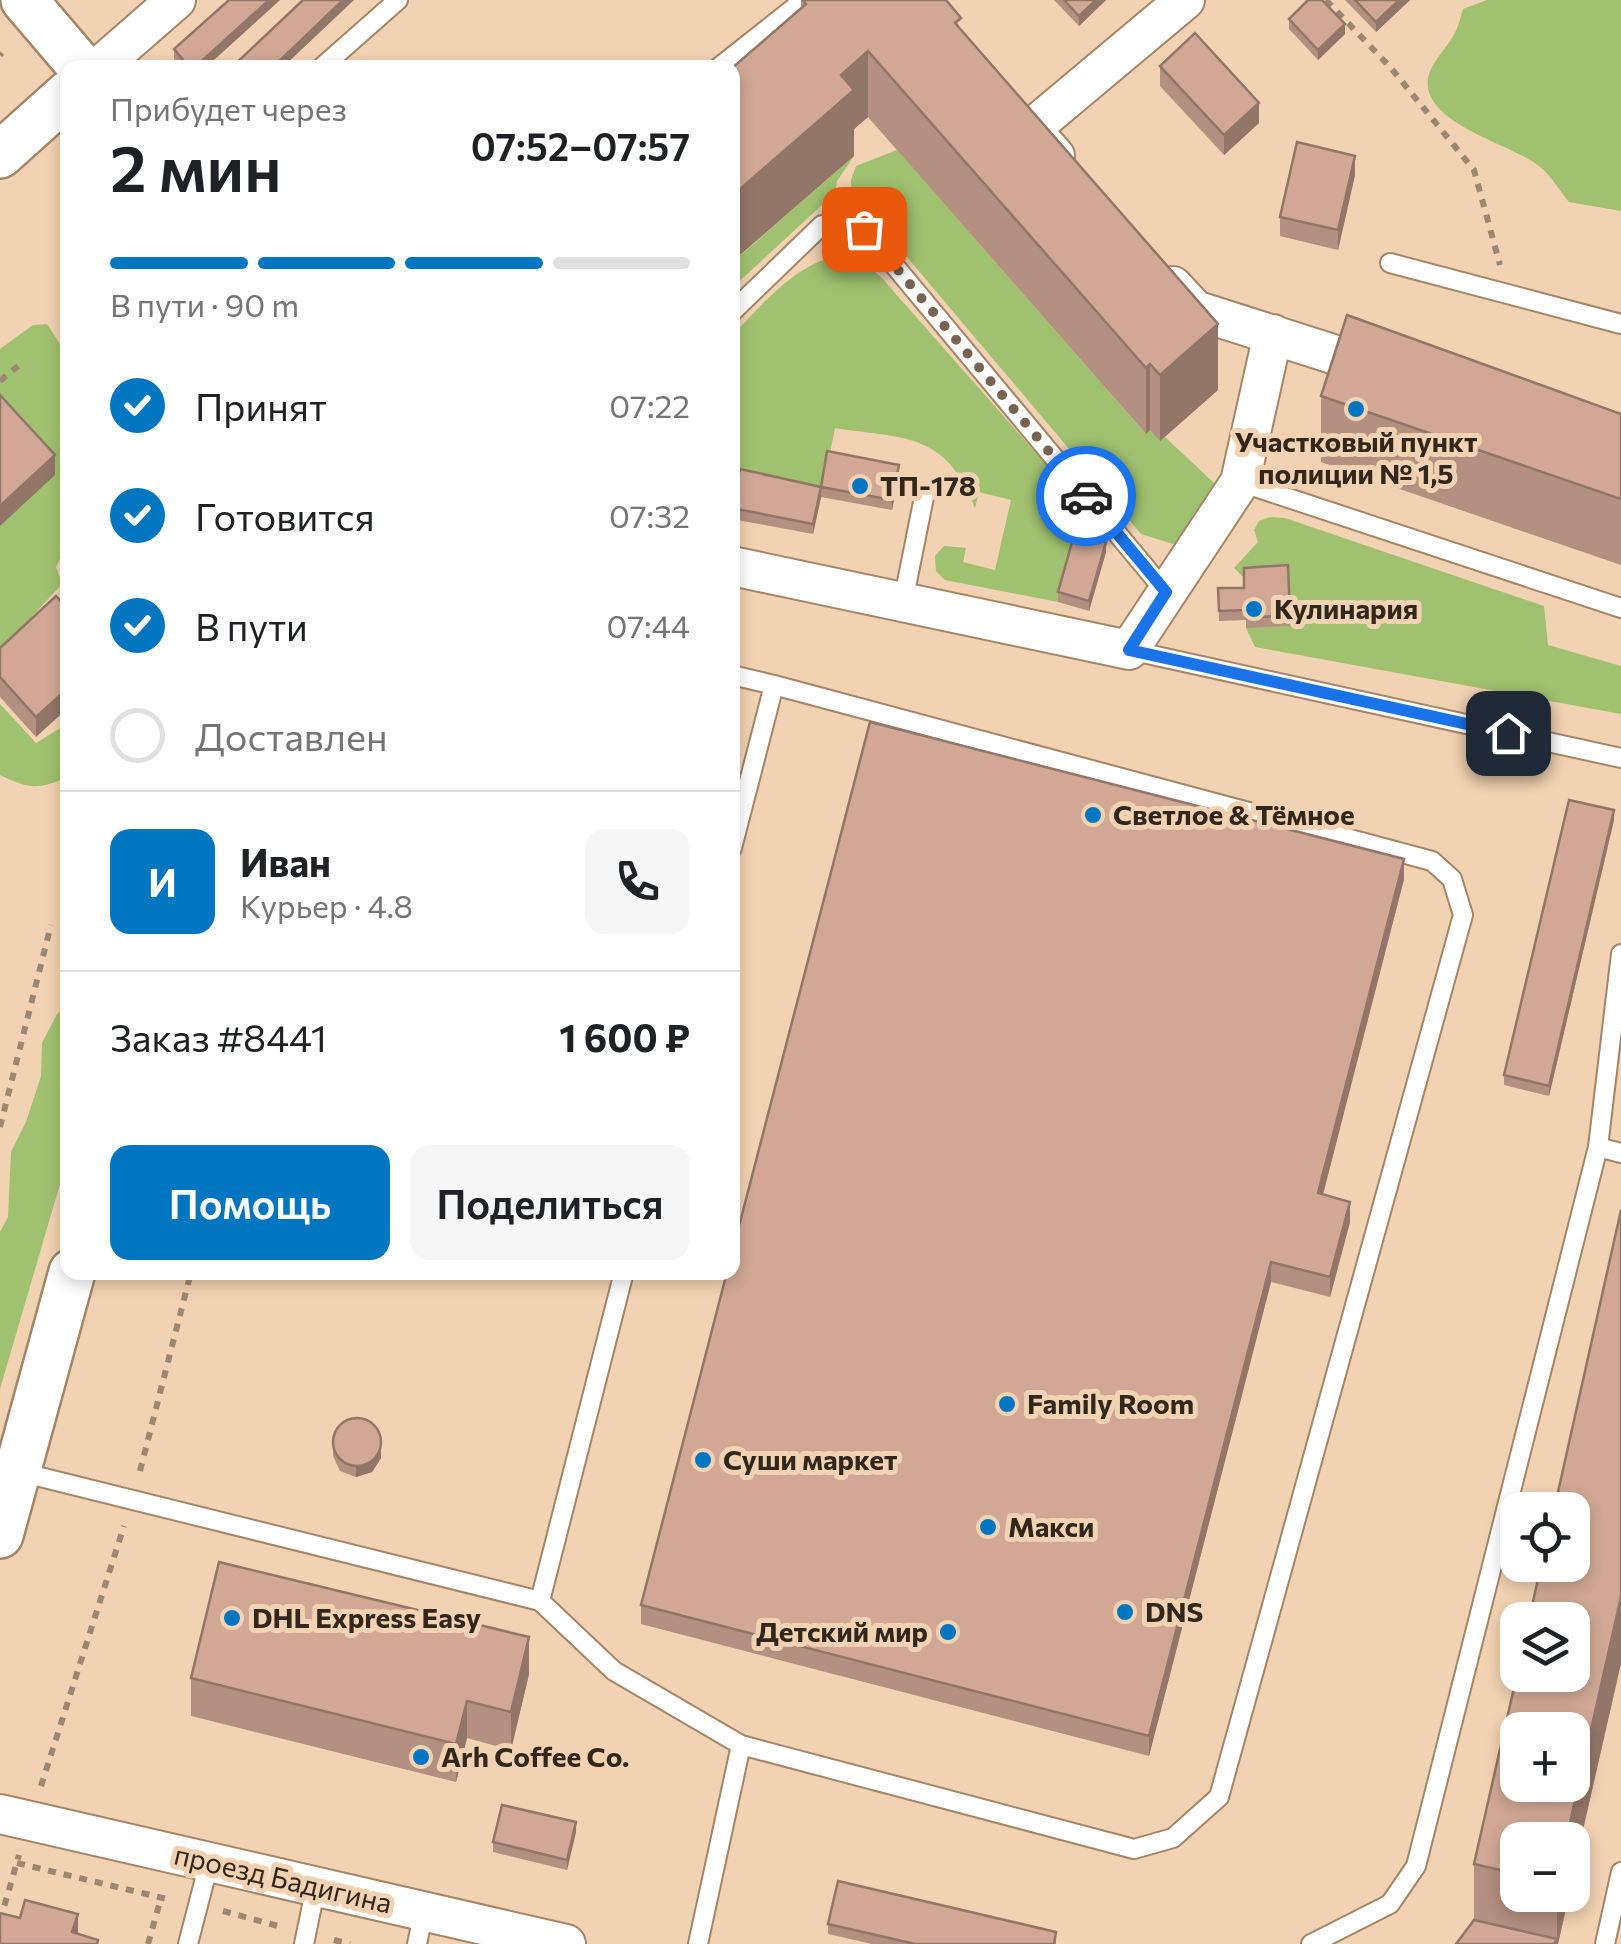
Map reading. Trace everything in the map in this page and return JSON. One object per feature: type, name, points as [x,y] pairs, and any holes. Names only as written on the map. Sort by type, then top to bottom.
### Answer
[{"type":"street","points":[[24,0],[75,60]]},
{"type":"street","points":[[107,60],[176,0]]},
{"type":"street","points":[[1082,185],[1025,122],[1185,0]]},
{"type":"street","points":[[0,155],[60,101]]},
{"type":"street","points":[[1144,254],[1195,310],[1419,382]]},
{"type":"street","points":[[740,568],[1129,650],[1240,482],[1273,334]]},
{"type":"street","points":[[0,1535],[70,1280]]},
{"type":"street","name":"проезд Бадигина","points":[[15,1817],[316,1886],[420,1928],[566,1944]]},
{"type":"lane","points":[[331,60],[398,0]]},
{"type":"lane","points":[[728,60],[804,0]]},
{"type":"lane","points":[[740,304],[822,225],[864,229],[1166,592]]},
{"type":"lane","points":[[1390,263],[1621,324]]},
{"type":"lane","points":[[1240,482],[1621,608]]},
{"type":"lane","points":[[903,602],[924,497]]},
{"type":"lane","points":[[1129,650],[1621,758]]},
{"type":"lane","points":[[18,1472],[540,1601],[614,1671],[740,1745],[1134,1849],[1173,1838],[1219,1798],[1463,914],[1452,879],[1432,861],[740,677]]},
{"type":"lane","points":[[740,817],[774,685]]},
{"type":"lane","points":[[1311,1944],[1390,1904],[1416,1866],[1598,1146],[1621,954]]},
{"type":"lane","points":[[1598,1146],[1621,1153]]},
{"type":"lane","points":[[540,1601],[622,1280]]},
{"type":"lane","points":[[698,1944],[740,1745]]},
{"type":"lane","points":[[188,1944],[209,1864]]},
{"type":"lane","points":[[1605,1944],[1621,1872]]},
{"type":"lane","points":[[304,1944],[316,1886]]},
{"type":"path","points":[[1326,0],[1391,68],[1474,170],[1507,294]]},
{"type":"path","points":[[0,381],[18,366]]},
{"type":"path","points":[[0,1126],[51,925]]},
{"type":"path","points":[[0,1921],[15,1817],[133,1500],[188,1280]]},
{"type":"path","points":[[148,1944],[161,1898]]},
{"type":"green space","points":[[1487,0],[1621,0],[1621,211],[1569,202],[1539,166],[1453,120],[1430,94],[1428,78],[1454,35],[1463,9]]},
{"type":"green space","points":[[897,150],[1145,433],[1150,430],[1160,440],[1165,437],[1215,484],[1184,541],[1173,544],[1141,534],[852,192],[856,166]]},
{"type":"green space","points":[[854,156],[837,181],[835,193],[740,281],[740,256]]},
{"type":"green space","points":[[834,257],[861,261],[881,277],[1081,504],[1058,602],[945,580],[936,571],[935,556],[944,546],[966,548],[963,562],[995,570],[1011,500],[979,492],[975,508],[951,465],[921,444],[835,428],[821,497],[740,479],[740,327],[792,278]]},
{"type":"green space","points":[[47,324],[60,344],[60,558],[56,567],[60,586],[0,651],[0,349],[33,325]]},
{"type":"green space","points":[[1285,518],[1544,606],[1548,645],[1621,666],[1621,714],[1255,647],[1246,628],[1288,576],[1244,578],[1234,568],[1258,542],[1254,530],[1259,521]]},
{"type":"green space","points":[[0,704],[36,743],[60,728],[60,780],[34,786],[0,775]]},
{"type":"green space","points":[[60,1011],[60,1184],[0,1389],[0,1232],[8,1217],[11,1152],[41,1076],[42,1043]]},
{"type":"building","points":[[229,0],[269,0],[203,60],[183,60],[174,49]]},
{"type":"building","points":[[303,0],[343,0],[280,60],[239,60]]},
{"type":"building","points":[[803,0],[946,0],[961,18],[955,23],[1218,324],[1160,375],[1150,364],[1146,368],[868,51],[841,75],[854,90],[740,189],[740,61],[806,4]]},
{"type":"building","points":[[1064,0],[1096,0],[1079,16]]},
{"type":"building","points":[[1308,0],[1322,0],[1345,24],[1318,50],[1289,19]]},
{"type":"building","points":[[1355,0],[1399,0],[1376,22]]},
{"type":"building","points":[[1195,33],[1259,103],[1224,135],[1160,66]]},
{"type":"building","points":[[1297,142],[1355,156],[1338,230],[1280,217]]},
{"type":"building","points":[[1347,315],[1621,414],[1621,499],[1321,396]]},
{"type":"building","points":[[0,395],[55,455],[0,506]]},
{"type":"building","name":"ТП-178","points":[[827,451],[899,465],[892,500],[821,487]]},
{"type":"building","points":[[740,469],[821,487],[813,524],[740,510]]},
{"type":"building","points":[[1075,532],[1106,542],[1089,601],[1058,592]]},
{"type":"building","name":"Кулинария","points":[[1288,565],[1290,615],[1246,618],[1246,610],[1219,611],[1218,588],[1244,588],[1244,568]]},
{"type":"building","points":[[56,596],[60,600],[60,695],[36,717],[0,677],[0,648]]},
{"type":"building","points":[[870,722],[1404,859],[1318,1193],[1350,1202],[1330,1277],[1271,1262],[1149,1736],[641,1605],[725,1280],[740,1280],[740,1222]]},
{"type":"building","points":[[1569,800],[1614,810],[1549,1086],[1504,1075]]},
{"type":"building","points":[[1621,1210],[1621,1597],[1590,1734],[1590,1712],[1508,1712],[1513,1692],[1590,1692],[1590,1602],[1533,1602],[1537,1582],[1590,1582],[1590,1492],[1558,1492]]},
{"type":"building","points":[[357,1418],[374,1425],[381,1442],[374,1459],[357,1466],[340,1459],[333,1442],[340,1425]]},
{"type":"building","points":[[219,1562],[529,1637],[511,1712],[467,1701],[456,1744],[191,1678]]},
{"type":"building","points":[[1500,1749],[1500,1802],[1575,1802],[1570,1822],[1500,1822],[1500,1870],[1474,1864]]},
{"type":"building","points":[[502,1805],[576,1822],[567,1860],[493,1842]]},
{"type":"building","points":[[838,1881],[1056,1932],[1054,1944],[915,1944],[828,1924]]},
{"type":"building","points":[[25,1900],[78,1914],[72,1932],[98,1940],[97,1944],[0,1944],[0,1913],[20,1918]]},
{"type":"building","points":[[1474,1920],[1557,1939],[1554,1944],[1456,1944]]},
{"type":"way so far","points":[[864,229],[1086,496]]},
{"type":"place","name":"Участковый пункт полиции № 1,5","points":[[1356,409]]},
{"type":"place","name":"ТП-178","points":[[860,486]]},
{"type":"place","name":"Кулинария","points":[[1254,609]]},
{"type":"place","name":"Светлое & Тёмное","points":[[1093,815]]},
{"type":"place","name":"Family Room","points":[[1007,1404]]},
{"type":"place","name":"Суши маркет","points":[[703,1460]]},
{"type":"place","name":"Макси","points":[[988,1527]]},
{"type":"place","name":"DNS","points":[[1125,1612]]},
{"type":"place","name":"DHL Express Easy","points":[[232,1618]]},
{"type":"place","name":"Детский мир","points":[[948,1632]]},
{"type":"place","name":"Arh Coffee Co.","points":[[421,1757]]},
{"type":"route","points":[[1086,496],[1166,592],[1129,650],[1508,733]]}]
